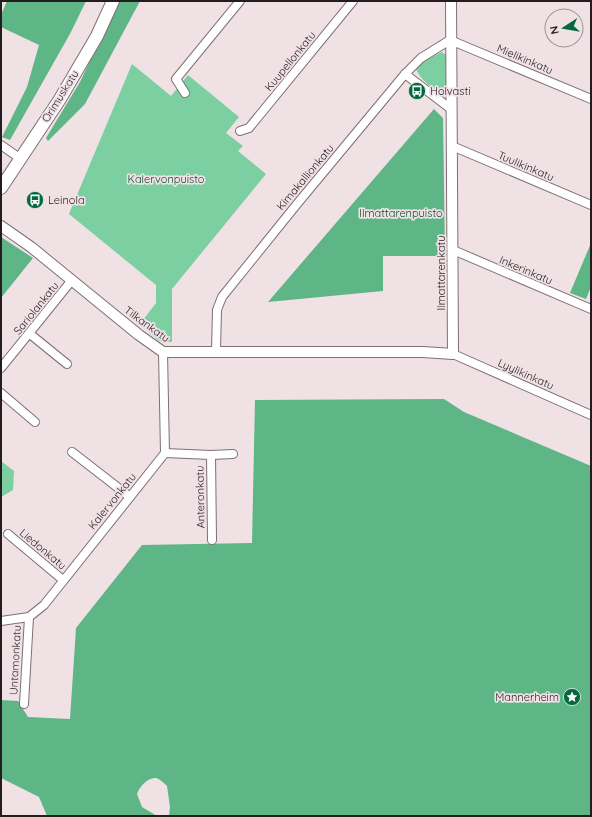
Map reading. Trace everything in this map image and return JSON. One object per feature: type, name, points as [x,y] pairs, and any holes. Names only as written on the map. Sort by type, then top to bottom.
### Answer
[{"type":"main road","name":"Orimuskatu","points":[[1,188],[60,99],[97,36],[113,1]]},
{"type":"street","points":[[185,93],[176,79],[240,1]]},
{"type":"street","name":"Kuupellonkatu","points":[[240,132],[249,128],[354,1]]},
{"type":"street","name":"Ilmattarenkatu","points":[[451,1],[450,40],[453,354]]},
{"type":"street","name":"Kimakallionkatu","points":[[216,351],[217,310],[222,297],[405,74],[421,58],[450,40]]},
{"type":"street","name":"Mielikinkatu","points":[[450,40],[591,99]]},
{"type":"street","points":[[405,74],[451,109]]},
{"type":"street","points":[[1,145],[21,159]]},
{"type":"street","name":"Tuulikinkatu","points":[[452,146],[591,205]]},
{"type":"street","name":"Tilkankatu","points":[[1,226],[16,236],[163,352],[423,352],[453,354]]},
{"type":"street","name":"Inkerinkatu","points":[[453,250],[591,309]]},
{"type":"street","name":"Sariolankatu","points":[[1,368],[30,334],[72,280]]},
{"type":"street","points":[[30,334],[67,364]]},
{"type":"street","points":[[163,352],[165,454]]},
{"type":"street","name":"Lyylikinkatu","points":[[453,354],[591,415]]},
{"type":"street","points":[[1,393],[35,422]]},
{"type":"street","points":[[72,452],[130,497]]},
{"type":"street","name":"Anteronkatu","points":[[165,454],[233,454]]},
{"type":"street","name":"Kalervonkatu","points":[[29,618],[44,605],[165,454]]},
{"type":"street","name":"Anteronkatu","points":[[211,455],[212,540]]},
{"type":"street","name":"Liedonkatu","points":[[8,534],[63,580]]},
{"type":"street","points":[[1,621],[29,618]]},
{"type":"street","name":"Untamonkatu","points":[[24,704],[29,618]]},
{"type":"green space","points":[[7,1],[86,1],[71,32],[10,140],[2,137],[27,87],[39,45],[1,27],[1,15]]},
{"type":"green space","points":[[118,1],[140,1],[85,104],[48,141],[46,138],[80,82]]},
{"type":"green space","points":[[442,52],[446,55],[447,89],[443,95],[424,81],[416,69],[424,61]]},
{"type":"green space","name":"Kalervonpuisto","points":[[132,64],[171,96],[188,75],[239,117],[226,133],[243,146],[238,151],[266,174],[172,289],[172,342],[159,341],[140,324],[156,303],[156,285],[69,214]]},
{"type":"green space","name":"Ilmattarenpuisto","points":[[434,109],[443,118],[445,256],[383,256],[383,291],[268,302]]},
{"type":"green space","points":[[1,237],[33,258],[1,298]]},
{"type":"green space","points":[[591,243],[591,287],[586,299],[570,293]]},
{"type":"green space","points":[[444,399],[464,412],[591,466],[591,816],[169,816],[170,807],[167,786],[160,780],[153,778],[144,783],[137,794],[142,807],[157,816],[47,816],[39,797],[1,778],[1,700],[18,701],[28,717],[70,719],[76,628],[142,545],[252,543],[255,400]]},
{"type":"green space","points":[[1,461],[14,471],[13,490],[1,497]]},
{"type":"place","name":"Holvasti","points":[[417,91]]},
{"type":"place","name":"Leinola","points":[[35,200]]},
{"type":"place","name":"Mannerheim","points":[[572,697]]}]
